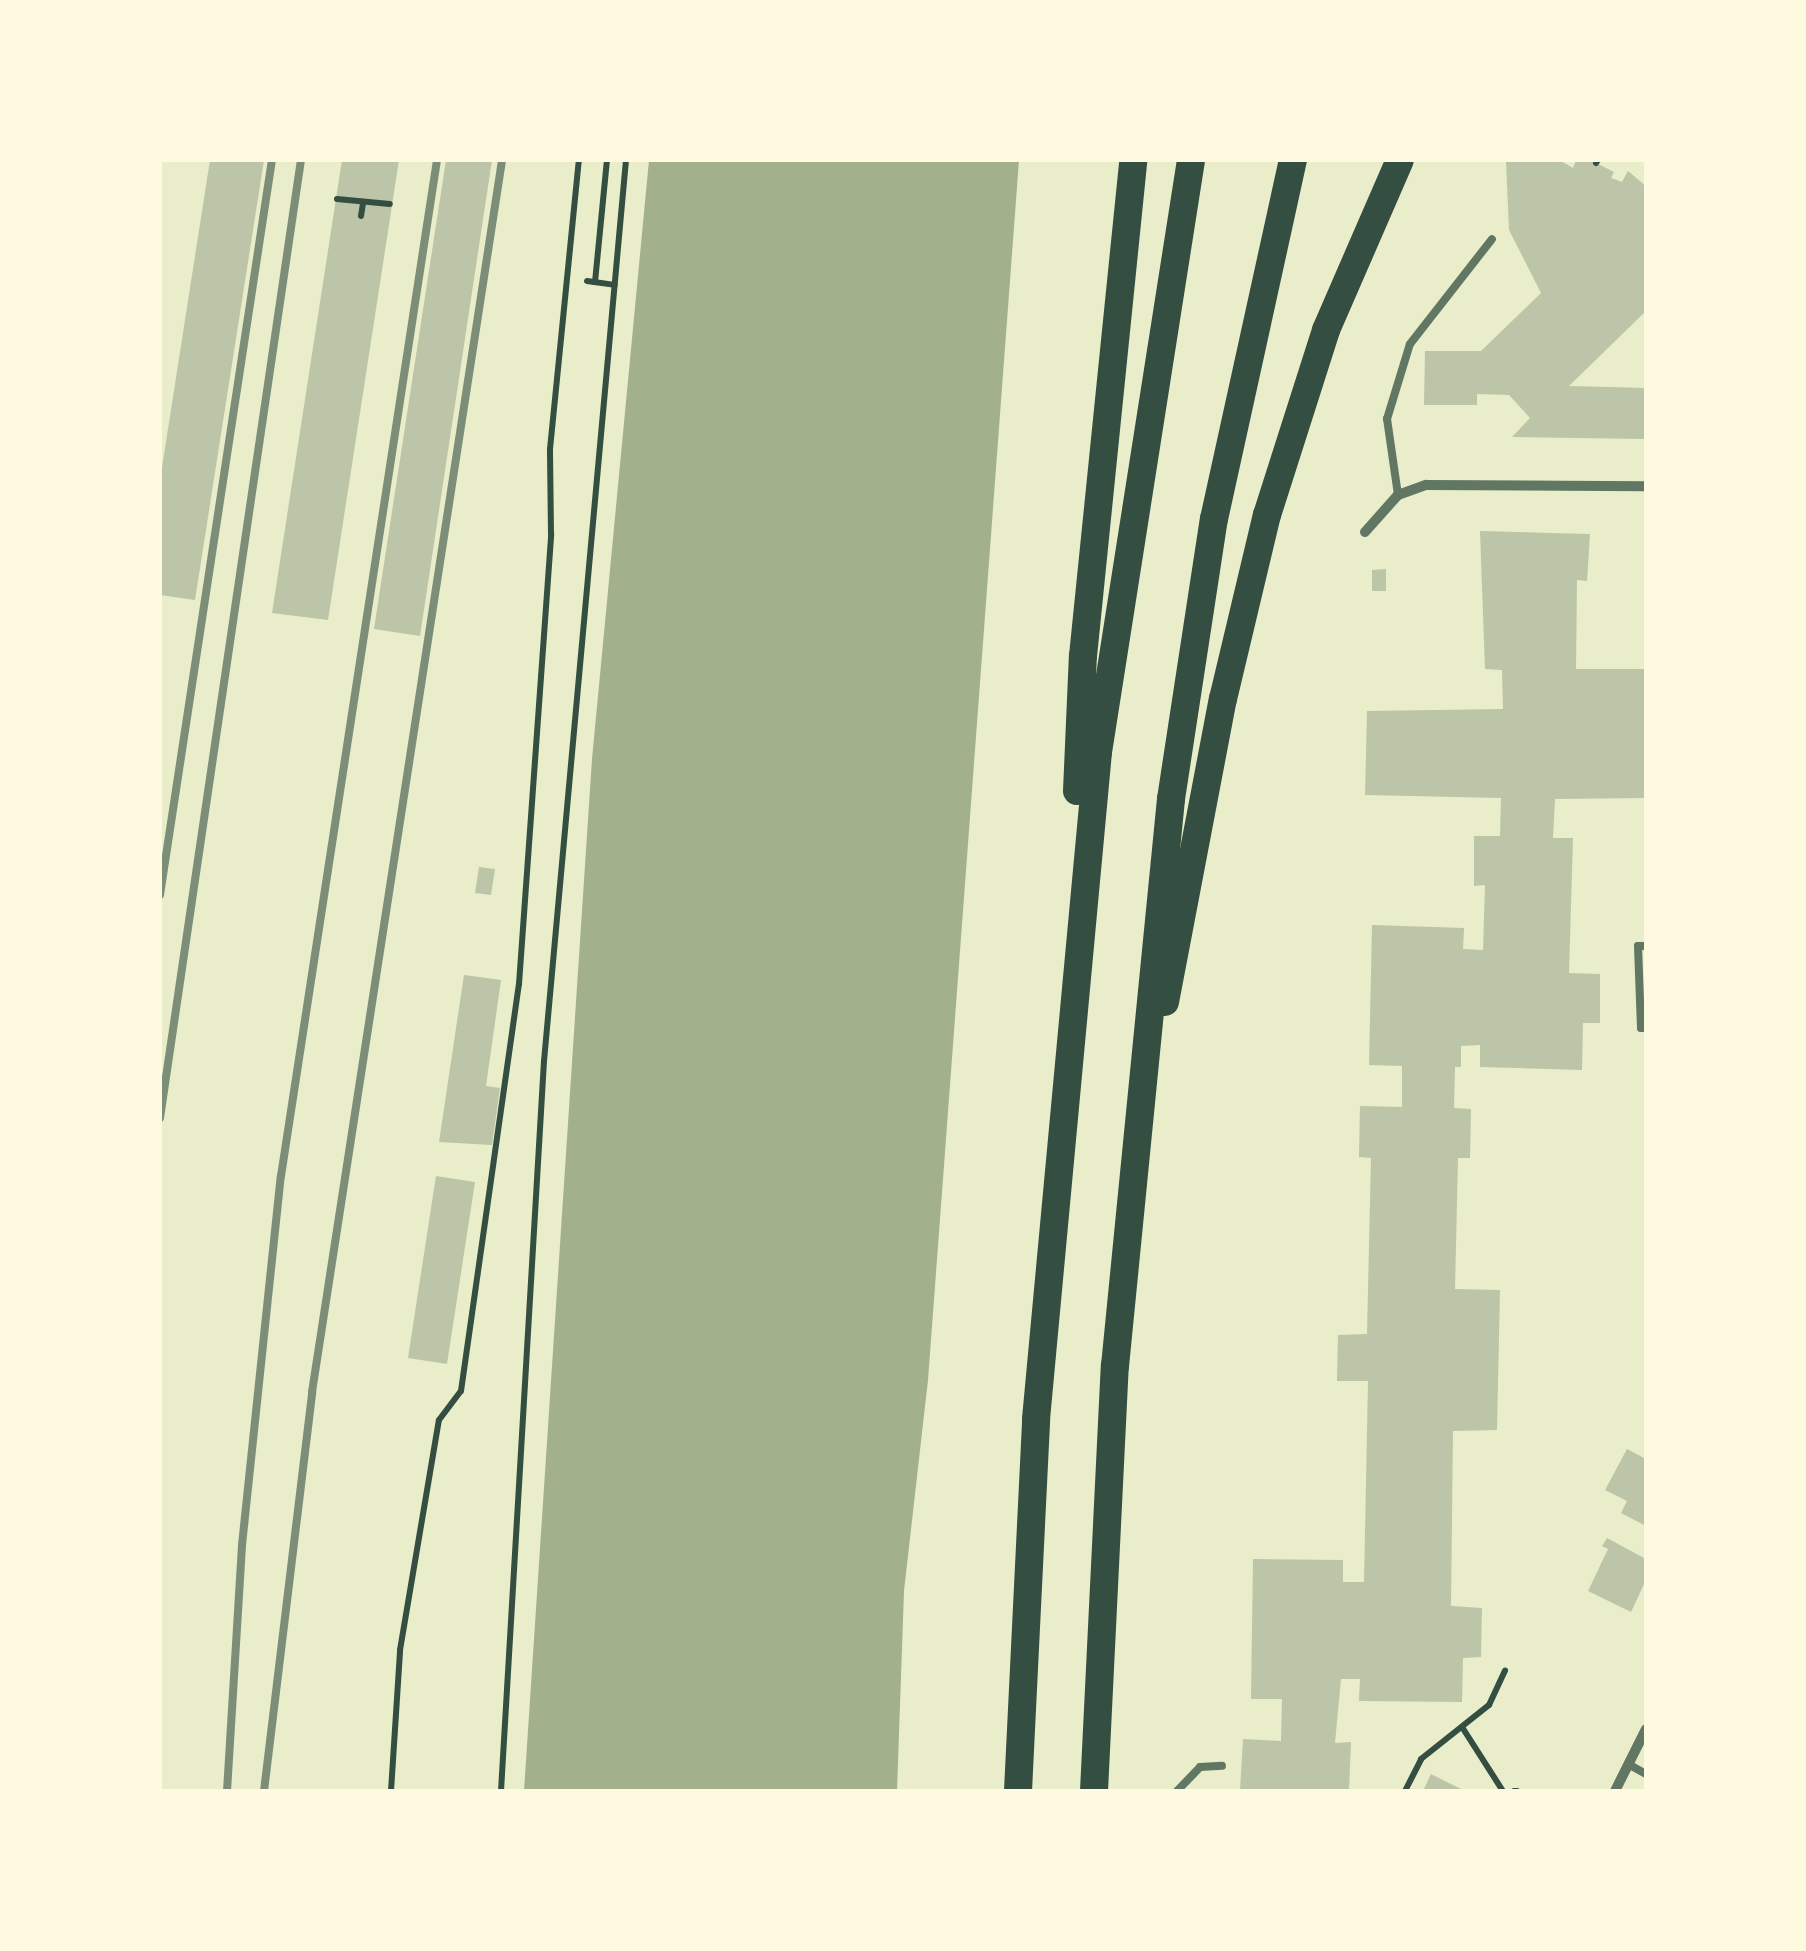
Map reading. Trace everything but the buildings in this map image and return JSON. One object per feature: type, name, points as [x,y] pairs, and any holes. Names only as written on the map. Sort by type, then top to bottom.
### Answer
[{"type":"highway","points":[[1073,991],[1082,656],[1133,160]]},
{"type":"highway","points":[[1018,1791],[1036,1419],[1073,991],[1126,545],[1191,160]]},
{"type":"highway","points":[[1094,1791],[1115,1366],[1133,1145],[1190,665],[1240,388],[1293,160]]},
{"type":"highway","points":[[1133,1145],[1267,515],[1326,330],[1400,160]]},
{"type":"street","points":[[1365,532],[1398,496],[1441,483],[1646,486]]},
{"type":"street","points":[[1615,1791],[1646,1729]]},
{"type":"lane","points":[[1398,496],[1387,419],[1410,344],[1492,239]]},
{"type":"lane","points":[[1646,946],[1638,946],[1641,1028],[1646,1028]]},
{"type":"lane","points":[[1628,1764],[1646,1774]]},
{"type":"lane","points":[[1177,1791],[1200,1767],[1222,1766]]},
{"type":"path","points":[[390,1791],[400,1650],[439,1420],[461,1391],[519,984],[552,534],[550,449],[579,160]]},
{"type":"path","points":[[607,160],[591,281],[615,284]]},
{"type":"path","points":[[500,1791],[538,1139],[626,160]]},
{"type":"path","points":[[337,199],[390,204]]},
{"type":"path","points":[[361,216],[363,202]]},
{"type":"path","points":[[1405,1791],[1422,1759],[1489,1705],[1505,1671]]},
{"type":"path","points":[[1462,1727],[1503,1791]]},
{"type":"shaded area","points":[[649,160],[1019,160],[928,1380],[904,1591],[897,1791],[524,1791],[592,759]]},
{"type":"railway","points":[[160,895],[272,160]]},
{"type":"railway","points":[[160,1118],[301,160]]},
{"type":"railway","points":[[227,1791],[242,1545],[281,1176],[437,160]]},
{"type":"railway","points":[[264,1791],[312,1392],[502,160]]}]
